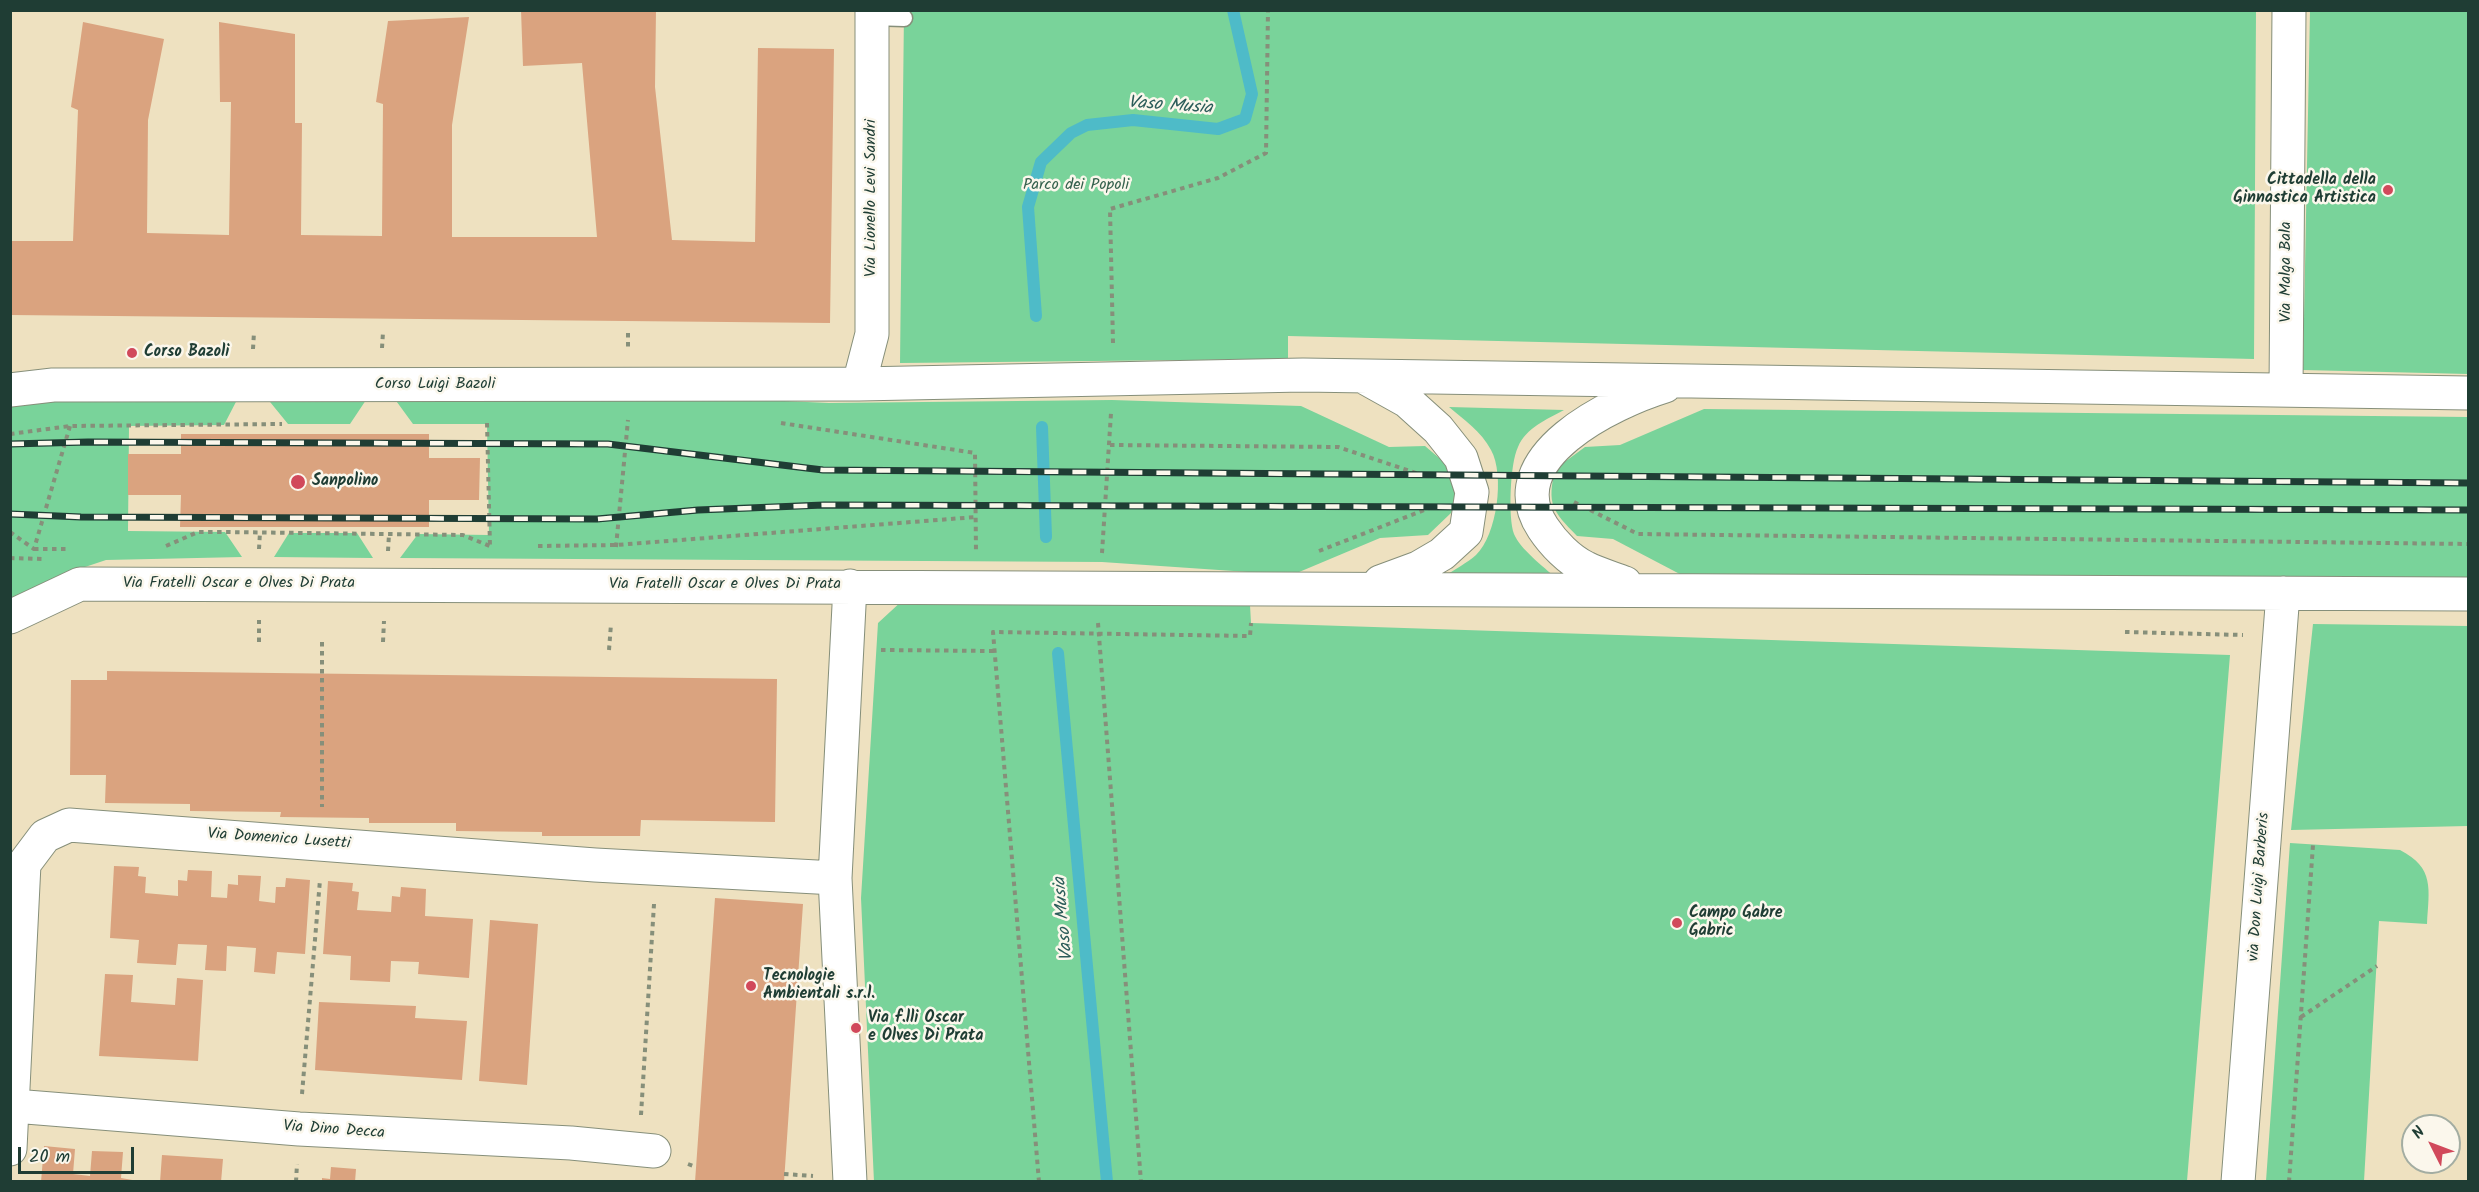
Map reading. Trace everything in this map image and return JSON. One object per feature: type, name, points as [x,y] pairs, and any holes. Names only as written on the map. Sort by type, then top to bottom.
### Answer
[{"type":"street","name":"Via Malga Bala","points":[[2286,389],[2289,10]]},
{"type":"street","name":"Via Lionello Levi Sandri","points":[[859,384],[872,334],[872,14]]},
{"type":"street","name":"Corso Luigi Bazoli","points":[[10,390],[64,385],[859,384],[1361,375],[2469,393]]},
{"type":"street","points":[[1361,375],[1407,401],[1438,429],[1461,458],[1472,492],[1466,532],[1442,554],[1418,568],[1364,588]]},
{"type":"street","points":[[1643,590],[1584,567],[1552,541],[1536,517],[1533,490],[1543,460],[1556,445],[1585,422],[1636,395],[1681,380]]},
{"type":"street","name":"Via Fratelli Oscar e Olves Di Prata","points":[[10,617],[80,584],[850,586],[835,878],[850,1182]]},
{"type":"street","points":[[850,586],[2469,594]]},
{"type":"street","name":"via Don Luigi Barberis","points":[[2238,1182],[2283,593]]},
{"type":"street","name":"Via Domenico Lusetti","points":[[10,1149],[14,1106],[24,864],[45,836],[69,825],[656,869],[835,878]]},
{"type":"street","name":"Via Dino Decca","points":[[14,1106],[299,1129],[571,1143],[647,1137]]},
{"type":"lane","points":[[872,14],[904,18]]},
{"type":"path","points":[[1141,1182],[1098,634],[1114,379],[1110,210],[1218,178],[1266,153],[1268,10]]},
{"type":"path","points":[[609,650],[629,385],[628,333]]},
{"type":"path","points":[[488,423],[490,547]]},
{"type":"path","points":[[779,423],[975,453],[976,561]]},
{"type":"path","points":[[10,434],[70,426],[110,426]]},
{"type":"path","points":[[34,549],[70,426]]},
{"type":"path","points":[[1110,444],[1338,447],[1472,492]]},
{"type":"path","points":[[1533,490],[1550,491],[1638,534],[2469,544]]},
{"type":"path","points":[[536,546],[616,545],[976,518]]},
{"type":"path","points":[[10,532],[34,549],[69,549]]},
{"type":"path","points":[[162,549],[198,532],[463,535],[490,547],[501,547]]},
{"type":"path","points":[[1039,1182],[993,632],[1250,636],[1251,614]]},
{"type":"path","points":[[2113,632],[2244,635]]},
{"type":"path","points":[[296,1182],[322,843],[322,642]]},
{"type":"path","points":[[877,650],[994,651]]},
{"type":"path","points":[[2289,1182],[2313,845]]},
{"type":"path","points":[[647,1137],[656,869]]},
{"type":"path","points":[[2301,1017],[2377,966]]},
{"type":"green space","name":"Parco dei Popoli","points":[[904,11],[2256,11],[2254,359],[1288,336],[1288,359],[900,363]]},
{"type":"green space","name":"Cittadella della Ginnastica Artistica","points":[[2310,11],[2468,11],[2468,374],[2303,370]]},
{"type":"green space","points":[[629,394],[829,403],[1112,400],[1301,406],[1389,447],[1425,446],[1452,469],[1458,496],[1451,513],[1428,535],[1380,538],[1292,575],[1102,562],[400,558],[418,534],[489,535],[487,424],[413,424],[394,398]]},
{"type":"green space","points":[[239,396],[224,425],[129,426],[128,531],[225,532],[242,557],[106,560],[58,576],[11,602],[11,402]]},
{"type":"green space","points":[[266,397],[368,397],[350,424],[288,424]]},
{"type":"green space","points":[[1449,407],[1564,410],[1538,425],[1522,440],[1515,455],[1511,490],[1512,526],[1517,540],[1556,578],[1445,576],[1476,555],[1483,546],[1494,520],[1498,489],[1495,461],[1487,443],[1477,431]]},
{"type":"green space","points":[[1704,409],[2468,417],[2468,584],[1695,582],[1613,539],[1577,536],[1562,520],[1552,499],[1555,469],[1585,447],[1620,445]]},
{"type":"green space","points":[[289,533],[357,533],[373,558],[274,557]]},
{"type":"green space","name":"Campo Gabre Gabric","points":[[903,600],[1250,605],[1251,623],[2230,655],[2187,1181],[874,1182],[861,898],[878,623]]},
{"type":"green space","points":[[2313,624],[2468,626],[2468,826],[2291,830]]},
{"type":"green space","points":[[2290,843],[2400,850],[2419,864],[2429,890],[2427,924],[2379,921],[2364,1181],[2266,1181]]},
{"type":"building","points":[[521,10],[656,10],[655,87],[672,240],[755,242],[758,48],[834,49],[830,323],[10,315],[10,241],[73,241],[78,110],[71,107],[83,22],[164,39],[148,120],[147,233],[229,235],[231,102],[220,102],[219,22],[295,34],[295,123],[302,123],[301,235],[382,236],[383,104],[376,102],[388,21],[469,17],[452,125],[452,237],[597,237],[582,63],[523,66]]},
{"type":"building","points":[[181,434],[429,434],[429,458],[480,458],[479,500],[429,500],[429,527],[180,527],[181,495],[128,495],[128,454],[181,454]]},
{"type":"building","points":[[107,671],[777,679],[775,822],[641,820],[640,836],[542,836],[542,832],[456,831],[456,823],[369,823],[369,818],[280,817],[281,812],[190,811],[190,804],[105,803],[106,775],[70,775],[71,680],[107,680]]},
{"type":"building","points":[[114,866],[139,867],[138,876],[146,877],[145,893],[178,896],[178,880],[187,881],[188,870],[212,871],[211,897],[227,898],[228,884],[238,885],[238,875],[261,876],[259,901],[275,903],[276,887],[285,887],[286,878],[310,880],[305,954],[277,952],[275,974],[254,972],[256,948],[227,946],[226,971],[205,970],[207,945],[178,944],[176,965],[137,963],[139,940],[110,938]]},
{"type":"building","points":[[328,881],[353,883],[352,891],[359,892],[357,910],[391,912],[392,896],[400,897],[401,887],[426,889],[425,916],[473,919],[469,978],[418,974],[419,962],[391,961],[390,982],[350,980],[351,956],[323,954]]},
{"type":"building","points":[[715,898],[803,904],[784,1182],[695,1182]]},
{"type":"building","points":[[490,920],[538,924],[527,1085],[479,1081]]},
{"type":"building","points":[[105,974],[133,975],[131,1002],[175,1005],[177,978],[203,980],[198,1061],[99,1056]]},
{"type":"building","points":[[319,1002],[416,1006],[415,1018],[467,1021],[462,1080],[315,1070]]},
{"type":"building","points":[[44,1146],[75,1149],[73,1174],[90,1176],[92,1151],[123,1152],[121,1178],[144,1182],[41,1182]]},
{"type":"building","points":[[162,1155],[223,1159],[221,1182],[160,1182]]},
{"type":"building","points":[[331,1167],[356,1169],[355,1182],[322,1182],[322,1178],[330,1179]]},
{"type":"waterway","name":"Vaso Musia","points":[[1036,316],[1028,207],[1041,162],[1071,133],[1087,125],[1133,120],[1218,129],[1245,119],[1252,94],[1233,10]]},
{"type":"waterway","name":"Vaso Musia","points":[[1042,427],[1046,537]]},
{"type":"waterway","name":"Vaso Musia","points":[[1058,653],[1107,1182]]},
{"type":"railway","points":[[10,444],[88,442],[608,444],[823,470],[2468,483]]},
{"type":"railway","points":[[10,514],[81,517],[597,519],[698,510],[824,505],[2468,510]]},
{"type":"place","name":"Cittadella della Ginnastica Artistica","points":[[2388,190]]},
{"type":"place","name":"Corso Bazoli","points":[[132,353]]},
{"type":"place","name":"Sanpolino","points":[[298,482]]},
{"type":"place","name":"Campo Gabre Gabric","points":[[1677,923]]},
{"type":"place","name":"Tecnologie Ambientali s.r.l.","points":[[751,986]]},
{"type":"place","name":"Via f.lli Oscar e Olves Di Prata","points":[[856,1028]]}]
